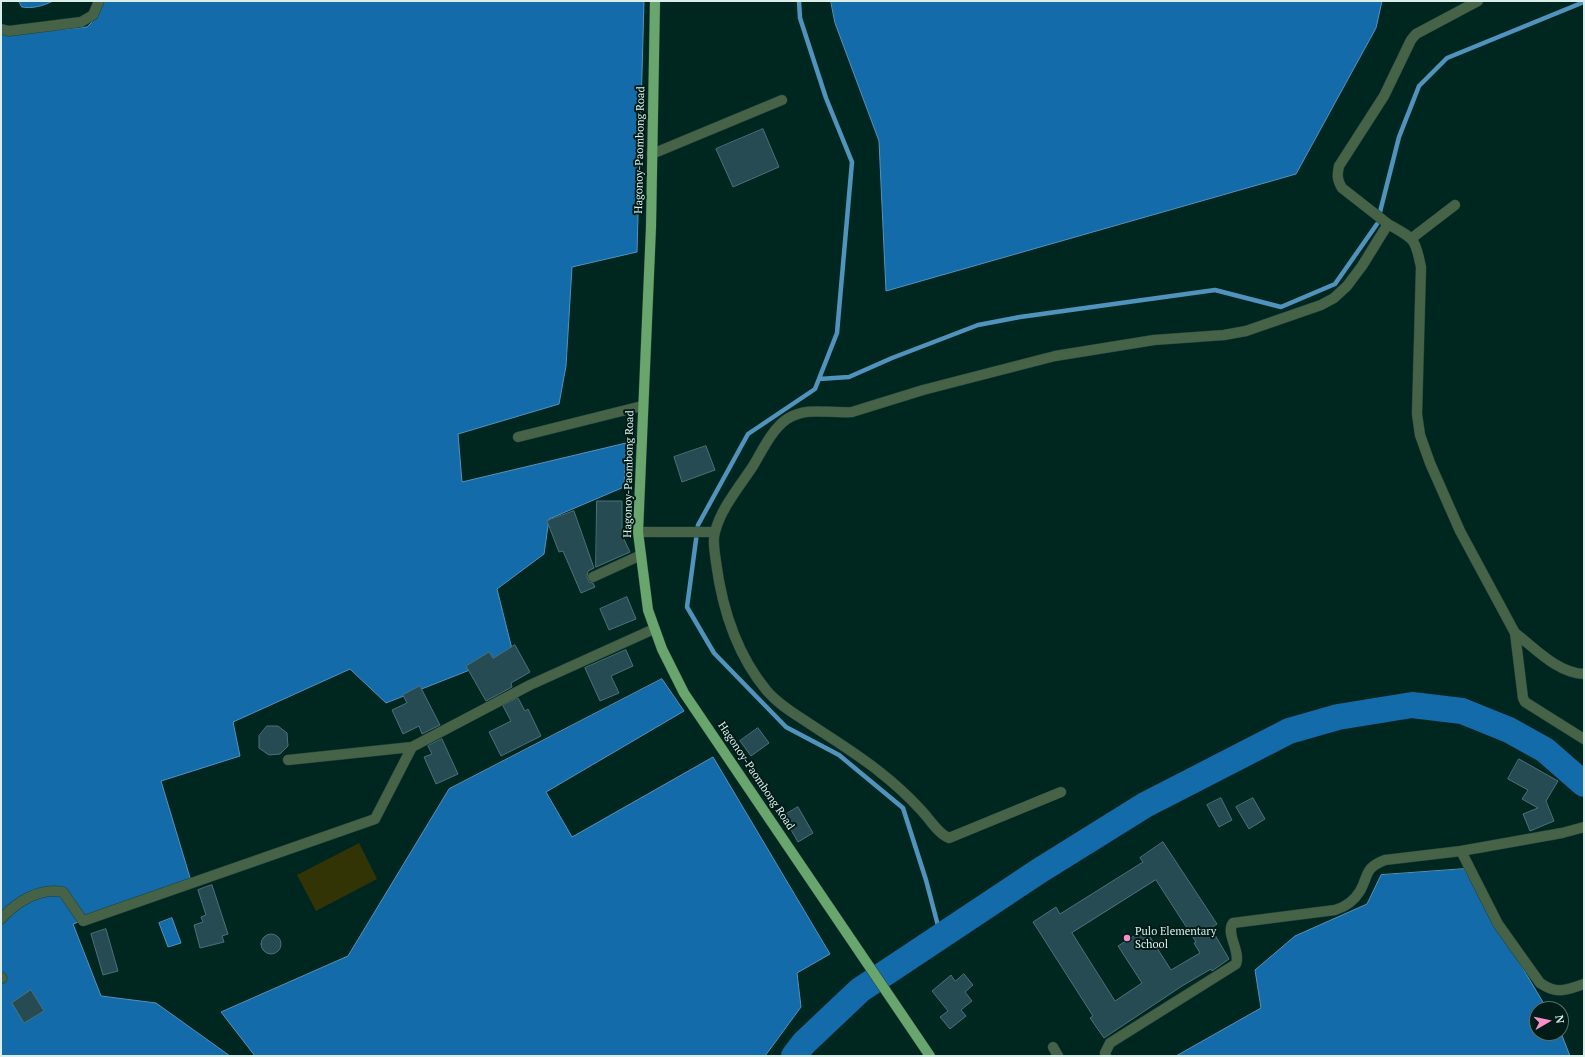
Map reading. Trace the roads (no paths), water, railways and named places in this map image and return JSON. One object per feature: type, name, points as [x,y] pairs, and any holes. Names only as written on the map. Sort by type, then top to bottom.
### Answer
[{"type":"main road","name":"Hagonoy-Paombong Road","points":[[655,1],[651,227],[642,406],[638,532],[648,610],[654,629],[674,675],[684,693],[930,1056]]},
{"type":"street","points":[[1,29],[9,31],[81,22],[93,15],[99,1]]},
{"type":"street","points":[[1478,1],[1416,34],[1411,40],[1384,96],[1339,166],[1337,174],[1338,181],[1342,188],[1388,224],[1412,238],[1417,249],[1421,267],[1417,394],[1417,414],[1420,435],[1430,463],[1460,531],[1515,633],[1521,689],[1525,702],[1584,739]]},
{"type":"street","points":[[652,154],[782,100]]},
{"type":"street","points":[[1412,238],[1455,205]]},
{"type":"street","points":[[1061,792],[949,838],[946,837],[920,808],[882,773],[784,707],[768,691],[744,655],[727,615],[716,564],[714,547],[715,532],[729,503],[775,431],[786,420],[802,412],[819,410],[842,413],[852,412],[923,390],[1062,355],[1154,340],[1224,335],[1246,331],[1321,305],[1334,298],[1347,286],[1362,266],[1388,224]]},
{"type":"street","points":[[518,437],[642,406]]},
{"type":"street","points":[[638,532],[715,532]]},
{"type":"street","points":[[593,577],[641,555]]},
{"type":"street","points":[[288,760],[412,747],[530,685],[654,629]]},
{"type":"street","points":[[1515,633],[1560,667],[1569,672],[1584,674]]},
{"type":"street","points":[[1,919],[24,899],[53,890],[64,892],[83,920],[375,819],[412,747]]},
{"type":"street","points":[[1106,1056],[1105,1053],[1110,1043],[1236,964],[1238,958],[1231,932],[1231,926],[1233,923],[1335,910],[1349,903],[1360,891],[1368,870],[1374,864],[1385,860],[1461,851],[1562,833],[1584,827]]},
{"type":"street","points":[[1461,851],[1498,924],[1540,983],[1550,989],[1562,991],[1584,984]]},
{"type":"street","points":[[1053,1047],[1058,1056]]},
{"type":"water","points":[[19,1],[53,1],[41,6],[30,8],[22,7]]},
{"type":"water","points":[[103,1],[644,1],[637,252],[572,267],[566,366],[559,404],[458,434],[462,482],[626,443],[624,487],[549,519],[544,554],[497,589],[513,653],[386,703],[350,669],[233,722],[240,756],[161,781],[191,881],[73,924],[101,996],[156,1003],[230,1056],[1,1056],[1,33],[6,35],[87,27],[97,17]]},
{"type":"water","points":[[831,1],[1382,1],[1376,28],[1296,174],[886,291],[879,141],[835,23]]},
{"type":"water","points":[[662,679],[684,711],[546,792],[572,837],[713,757],[830,954],[797,973],[801,1007],[765,1056],[255,1056],[221,1012],[348,956],[449,789]]},
{"type":"water","points":[[1464,869],[1542,1001],[1529,1001],[1529,1041],[1564,1041],[1570,1056],[1176,1056],[1261,1008],[1255,970],[1295,936],[1367,904],[1381,875]]},
{"type":"water","points":[[172,918],[181,943],[168,947],[159,923]]},
{"type":"waterway","points":[[799,1],[800,18],[826,98],[852,162],[837,333],[815,389],[748,434],[698,525],[687,607],[714,653],[786,727],[839,755],[903,808],[926,880],[941,937]]},
{"type":"waterway","points":[[1380,212],[1399,137],[1419,86],[1447,58],[1584,2]]},
{"type":"waterway","points":[[819,379],[849,377],[892,358],[978,325],[1020,317],[1215,290],[1281,307],[1335,284],[1377,224]]},
{"type":"waterway","points":[[794,1056],[804,1043],[860,990],[1039,871],[1145,805],[1289,731],[1338,717],[1412,705],[1462,711],[1509,730],[1545,750],[1584,784]]},
{"type":"place","name":"Pulo Elementary School","points":[[1127,938]]}]
